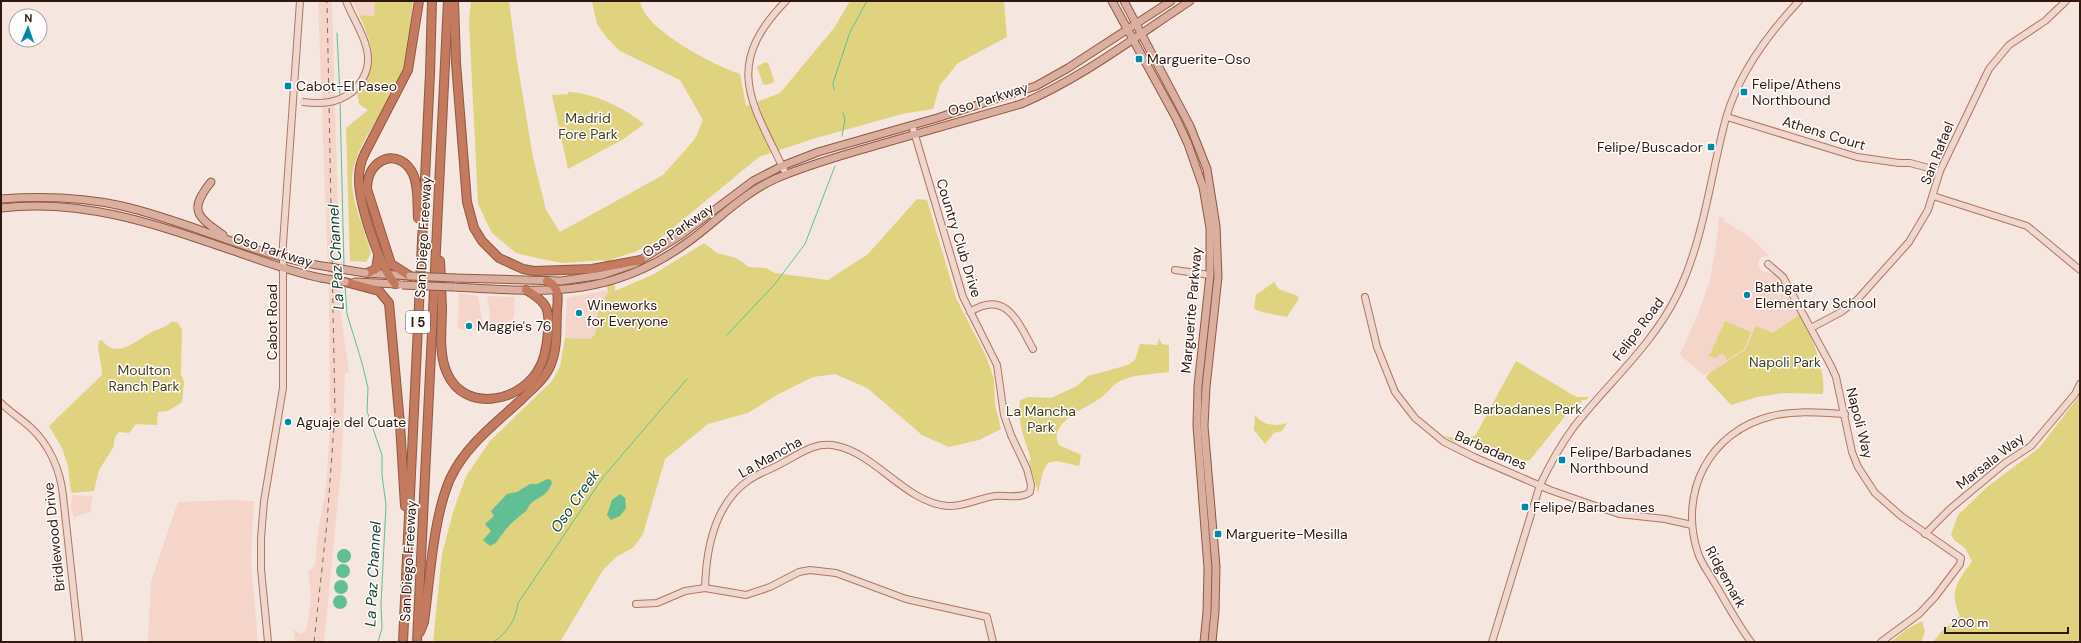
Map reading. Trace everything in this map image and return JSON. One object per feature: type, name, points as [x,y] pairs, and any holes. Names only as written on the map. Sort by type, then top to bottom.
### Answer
[{"type":"highway","points":[[399,284],[388,275],[378,253],[360,192],[360,167],[365,153],[408,70],[419,1]]},
{"type":"highway","name":"San Diego Freeway","points":[[403,642],[432,1]]},
{"type":"highway","name":"San Diego Freeway","points":[[417,639],[448,1]]},
{"type":"highway","points":[[454,1],[456,63],[467,202],[474,228],[482,241],[499,258],[523,269],[534,271],[592,269],[641,260]]},
{"type":"highway","points":[[405,275],[392,264],[367,189],[369,174],[374,165],[379,162],[390,159],[396,160],[403,163],[413,174],[416,186],[421,252]]},
{"type":"highway","points":[[438,204],[443,356],[446,373],[452,381],[469,396],[488,399],[508,396],[521,389],[537,373],[546,352],[548,312],[546,305],[540,298],[526,290]]},
{"type":"highway","points":[[366,273],[374,271],[378,267],[378,253]]},
{"type":"highway","points":[[345,282],[365,285],[379,291],[389,303],[400,424],[407,549]]},
{"type":"highway","points":[[417,639],[424,622],[441,508],[451,479],[459,463],[478,439],[536,386],[551,365],[556,345],[557,291],[552,284],[547,282]]},
{"type":"main road","name":"Marguerite Parkway","points":[[1112,1],[1176,118],[1199,173],[1210,228],[1210,275],[1198,386],[1197,426],[1208,568],[1207,612],[1204,642]]},
{"type":"main road","name":"Marguerite Parkway","points":[[1124,1],[1190,126],[1203,156],[1210,181],[1216,226],[1218,276],[1206,387],[1204,426],[1216,567],[1215,611],[1212,642]]},
{"type":"main road","name":"Oso Parkway","points":[[1,199],[60,197],[108,203],[153,214],[283,257],[320,266],[366,273],[547,282],[602,275],[641,260],[681,235],[748,185],[782,166],[818,152],[912,125],[1036,86],[1171,1]]},
{"type":"main road","name":"Oso Parkway","points":[[365,285],[399,284],[557,291],[600,284],[634,274],[690,241],[754,191],[786,174],[807,166],[1021,104],[1040,96],[1070,80],[1190,1]]},
{"type":"main road","points":[[211,182],[199,199],[198,211],[204,221],[228,239]]},
{"type":"main road","name":"Oso Parkway","points":[[1,208],[62,207],[113,213],[158,225],[284,269],[345,282]]},
{"type":"main road","points":[[600,284],[602,275]]},
{"type":"street","name":"Cabot Road","points":[[268,642],[261,569],[261,538],[264,501],[283,388],[283,257],[300,1]]},
{"type":"street","points":[[293,102],[321,104],[337,101],[352,92],[362,80],[368,66],[367,46],[346,1]]},
{"type":"street","points":[[786,1],[770,18],[760,32],[751,54],[748,70],[750,93],[754,110],[786,174]]},
{"type":"street","name":"Felipe Road","points":[[1492,642],[1540,485],[1552,461],[1573,429],[1643,346],[1661,322],[1677,296],[1694,252],[1727,117],[1740,82],[1753,59],[1771,33],[1799,1]]},
{"type":"street","name":"San Rafael","points":[[1811,328],[1841,312],[1872,285],[1916,232],[1933,196],[1940,171],[1988,69],[2009,45],[2045,21],[2066,1]]},
{"type":"street","name":"Athens Court","points":[[1727,117],[1857,157],[1899,163],[1910,162],[1940,171]]},
{"type":"street","name":"Country Club Drive","points":[[912,125],[962,297],[998,366],[1004,415],[1011,435],[1027,469],[1031,485],[1030,492]]},
{"type":"street","points":[[1933,196],[2027,226],[2080,270]]},
{"type":"street","name":"Napoli Way","points":[[1768,264],[1783,277],[1836,377],[1856,461],[1875,493],[1925,534],[1961,556],[1962,560],[1935,597],[1919,614],[1881,642]]},
{"type":"street","points":[[1175,270],[1210,275]]},
{"type":"street","name":"Barbadanes","points":[[1365,297],[1384,366],[1395,392],[1415,418],[1444,442],[1456,449],[1540,485],[1619,514],[1665,519],[1692,525]]},
{"type":"street","points":[[970,312],[980,306],[990,304],[1007,309],[1017,320],[1033,349]]},
{"type":"street","name":"Marsala Way","points":[[1925,534],[1951,508],[1987,478],[2031,446],[2075,394],[2080,384]]},
{"type":"street","name":"Bridlewood Drive","points":[[1,403],[35,432],[49,451],[59,473],[63,495],[79,642]]},
{"type":"street","name":"Ridgemark","points":[[1751,642],[1699,556],[1692,525],[1692,499],[1704,463],[1733,434],[1748,425],[1772,416],[1845,414]]},
{"type":"street","name":"La Mancha","points":[[705,588],[708,547],[729,500],[741,486],[752,478],[810,447],[827,444],[844,448],[918,496],[939,504],[961,505],[995,496],[1025,495],[1030,492]]},
{"type":"street","points":[[636,604],[656,603],[685,592],[705,588],[746,595],[770,587],[798,572],[810,570],[824,571],[836,573],[906,599],[987,617],[994,642]]},
{"type":"shaded area","points":[[318,1],[332,1],[341,315],[349,373],[345,373],[341,470],[324,642],[294,642],[294,630],[301,634],[306,631],[310,609],[311,595],[308,571],[315,566],[318,530],[326,489],[330,429],[329,300]]},
{"type":"shaded area","points":[[352,1],[375,1],[374,16],[359,15]]},
{"type":"shaded area","name":"Bathgate Elementary School","points":[[1719,217],[1723,217],[1725,221],[1752,239],[1770,256],[1759,259],[1758,265],[1762,271],[1775,275],[1779,278],[1799,315],[1720,368],[1704,375],[1680,354],[1698,314],[1710,280],[1716,247]]},
{"type":"shaded area","points":[[607,290],[608,293],[598,307],[595,334],[591,339],[565,338],[567,298]]},
{"type":"shaded area","points":[[459,293],[478,296],[484,331],[458,329]]},
{"type":"shaded area","points":[[487,296],[515,297],[513,332],[489,331],[490,314]]},
{"type":"shaded area","points":[[547,479],[551,480],[552,483],[548,491],[530,504],[525,512],[513,522],[496,543],[490,546],[483,540],[491,531],[485,524],[494,516],[491,511],[507,494],[517,492],[530,484],[537,484]]},
{"type":"shaded area","points":[[620,494],[625,498],[626,508],[620,516],[611,520],[607,515],[612,500]]},
{"type":"shaded area","points":[[72,495],[93,496],[90,512],[74,517],[71,508]]},
{"type":"shaded area","points":[[231,500],[254,501],[251,563],[258,642],[148,642],[151,582],[178,502]]},
{"type":"shaded area","points":[[341,549],[347,549],[351,553],[351,559],[347,563],[341,563],[337,559],[337,553]]},
{"type":"shaded area","points":[[340,564],[346,564],[350,568],[350,574],[346,578],[340,578],[336,574],[336,568]]},
{"type":"shaded area","points":[[338,580],[344,580],[348,584],[348,590],[344,594],[338,594],[334,590],[334,584]]},
{"type":"shaded area","points":[[337,595],[343,595],[347,599],[347,605],[343,609],[337,609],[333,605],[333,599]]},
{"type":"green space","points":[[375,1],[413,1],[409,43],[402,74],[392,95],[363,143],[354,168],[352,180],[354,198],[371,253],[366,262],[350,261],[346,128],[368,110],[359,104],[357,93],[369,73],[372,55],[368,36],[359,15],[374,16]]},
{"type":"green space","points":[[471,1],[509,1],[533,158],[546,210],[560,232],[663,175],[695,139],[703,120],[680,80],[620,51],[608,39],[597,24],[592,1],[640,1],[644,12],[654,23],[682,45],[714,63],[740,74],[746,106],[780,93],[834,28],[850,1],[1004,1],[1007,37],[958,63],[940,85],[933,109],[902,114],[813,139],[759,157],[657,241],[635,252],[612,259],[615,291],[654,274],[704,243],[717,253],[736,258],[749,267],[766,268],[775,273],[828,280],[868,254],[917,199],[927,200],[956,298],[986,356],[994,379],[995,405],[1001,429],[979,440],[949,447],[922,435],[867,388],[835,374],[813,377],[777,395],[748,413],[708,424],[665,459],[643,534],[634,547],[616,557],[603,570],[560,642],[433,642],[442,554],[453,512],[466,476],[490,441],[552,381],[560,367],[565,338],[591,339],[595,334],[598,307],[608,293],[604,260],[563,263],[516,253],[492,233],[478,204],[469,21]]},
{"type":"green space","points":[[765,62],[768,63],[774,80],[773,83],[766,85],[763,84],[757,67]]},
{"type":"green space","name":"Madrid Fore Park","points":[[568,92],[588,95],[608,102],[627,112],[644,124],[622,140],[568,169],[552,95],[568,94]]},
{"type":"green space","points":[[1274,282],[1279,289],[1298,296],[1298,300],[1287,317],[1265,313],[1254,308],[1256,295]]},
{"type":"green space","name":"Napoli Park","points":[[1799,315],[1809,333],[1817,353],[1822,374],[1823,394],[1784,393],[1757,397],[1731,405],[1706,378],[1708,374],[1745,350],[1756,326],[1772,333]]},
{"type":"green space","name":"Moulton Ranch Park","points":[[173,321],[178,323],[182,330],[181,374],[184,382],[182,402],[168,411],[158,412],[157,425],[136,424],[129,433],[119,432],[115,437],[113,448],[99,470],[94,491],[71,493],[68,466],[62,448],[49,426],[102,375],[98,348],[99,341],[102,340],[107,346],[119,349],[132,344]]},
{"type":"green space","points":[[1725,321],[1751,332],[1744,349],[1727,360],[1723,353],[1715,358],[1707,355],[1710,354]]},
{"type":"green space","name":"La Mancha Park","points":[[1159,338],[1162,344],[1169,345],[1169,372],[1138,376],[1120,381],[1102,397],[1077,412],[1063,423],[1058,430],[1057,437],[1059,445],[1081,455],[1079,466],[1057,461],[1048,463],[1043,471],[1038,493],[1029,461],[1031,460],[1020,422],[1020,400],[1029,397],[1051,398],[1077,386],[1088,376],[1128,365],[1135,360],[1140,344],[1157,345]]},
{"type":"green space","name":"Barbadanes Park","points":[[1516,361],[1571,394],[1578,397],[1589,397],[1586,400],[1582,400],[1581,403],[1566,415],[1530,460],[1527,461],[1462,442],[1456,443],[1443,436],[1464,439],[1475,436]]},
{"type":"green space","points":[[2080,395],[2080,642],[1933,642],[1941,632],[1960,616],[1956,607],[1956,587],[1972,561],[1965,548],[1954,540],[1951,534],[1958,515],[1987,487],[2039,448]]},
{"type":"green space","points":[[1255,415],[1265,423],[1273,425],[1287,423],[1282,431],[1274,433],[1265,444],[1254,430]]},
{"type":"green space","points":[[1922,621],[1925,632],[1921,642],[1891,642],[1907,629]]},
{"type":"waterway","name":"Oso Creek","points":[[834,90],[833,83],[850,32],[867,1]]},
{"type":"waterway","name":"La Paz Channel","points":[[337,33],[340,96]]},
{"type":"waterway","name":"La Paz Channel","points":[[340,101],[344,266]]},
{"type":"waterway","name":"Oso Creek","points":[[842,136],[845,120],[843,113]]},
{"type":"waterway","name":"Oso Creek","points":[[727,335],[774,285],[805,244],[835,166]]},
{"type":"waterway","name":"La Paz Channel","points":[[345,285],[347,314],[368,388],[367,411],[382,455],[382,475],[386,505],[381,605],[382,628],[378,642]]},
{"type":"waterway","name":"Oso Creek","points":[[494,642],[510,625],[515,615],[518,603],[604,476],[687,379]]},
{"type":"railway","points":[[314,642],[327,523],[335,412],[327,1]]},
{"type":"place","name":"Marguerite-Oso","points":[[1139,59]]},
{"type":"place","name":"Cabot-El Paseo","points":[[288,86]]},
{"type":"place","name":"Felipe/Athens Northbound","points":[[1744,92]]},
{"type":"place","name":"Felipe/Buscador","points":[[1711,147]]},
{"type":"place","name":"Bathgate Elementary School","points":[[1747,295]]},
{"type":"place","name":"Wineworks for Everyone","points":[[579,313]]},
{"type":"place","name":"Maggie's 76","points":[[469,326]]},
{"type":"place","name":"Aguaje del Cuate","points":[[288,422]]},
{"type":"place","name":"Felipe/Barbadanes Northbound","points":[[1562,460]]},
{"type":"place","name":"Felipe/Barbadanes","points":[[1525,507]]},
{"type":"place","name":"Marguerite-Mesilla","points":[[1218,534]]}]
